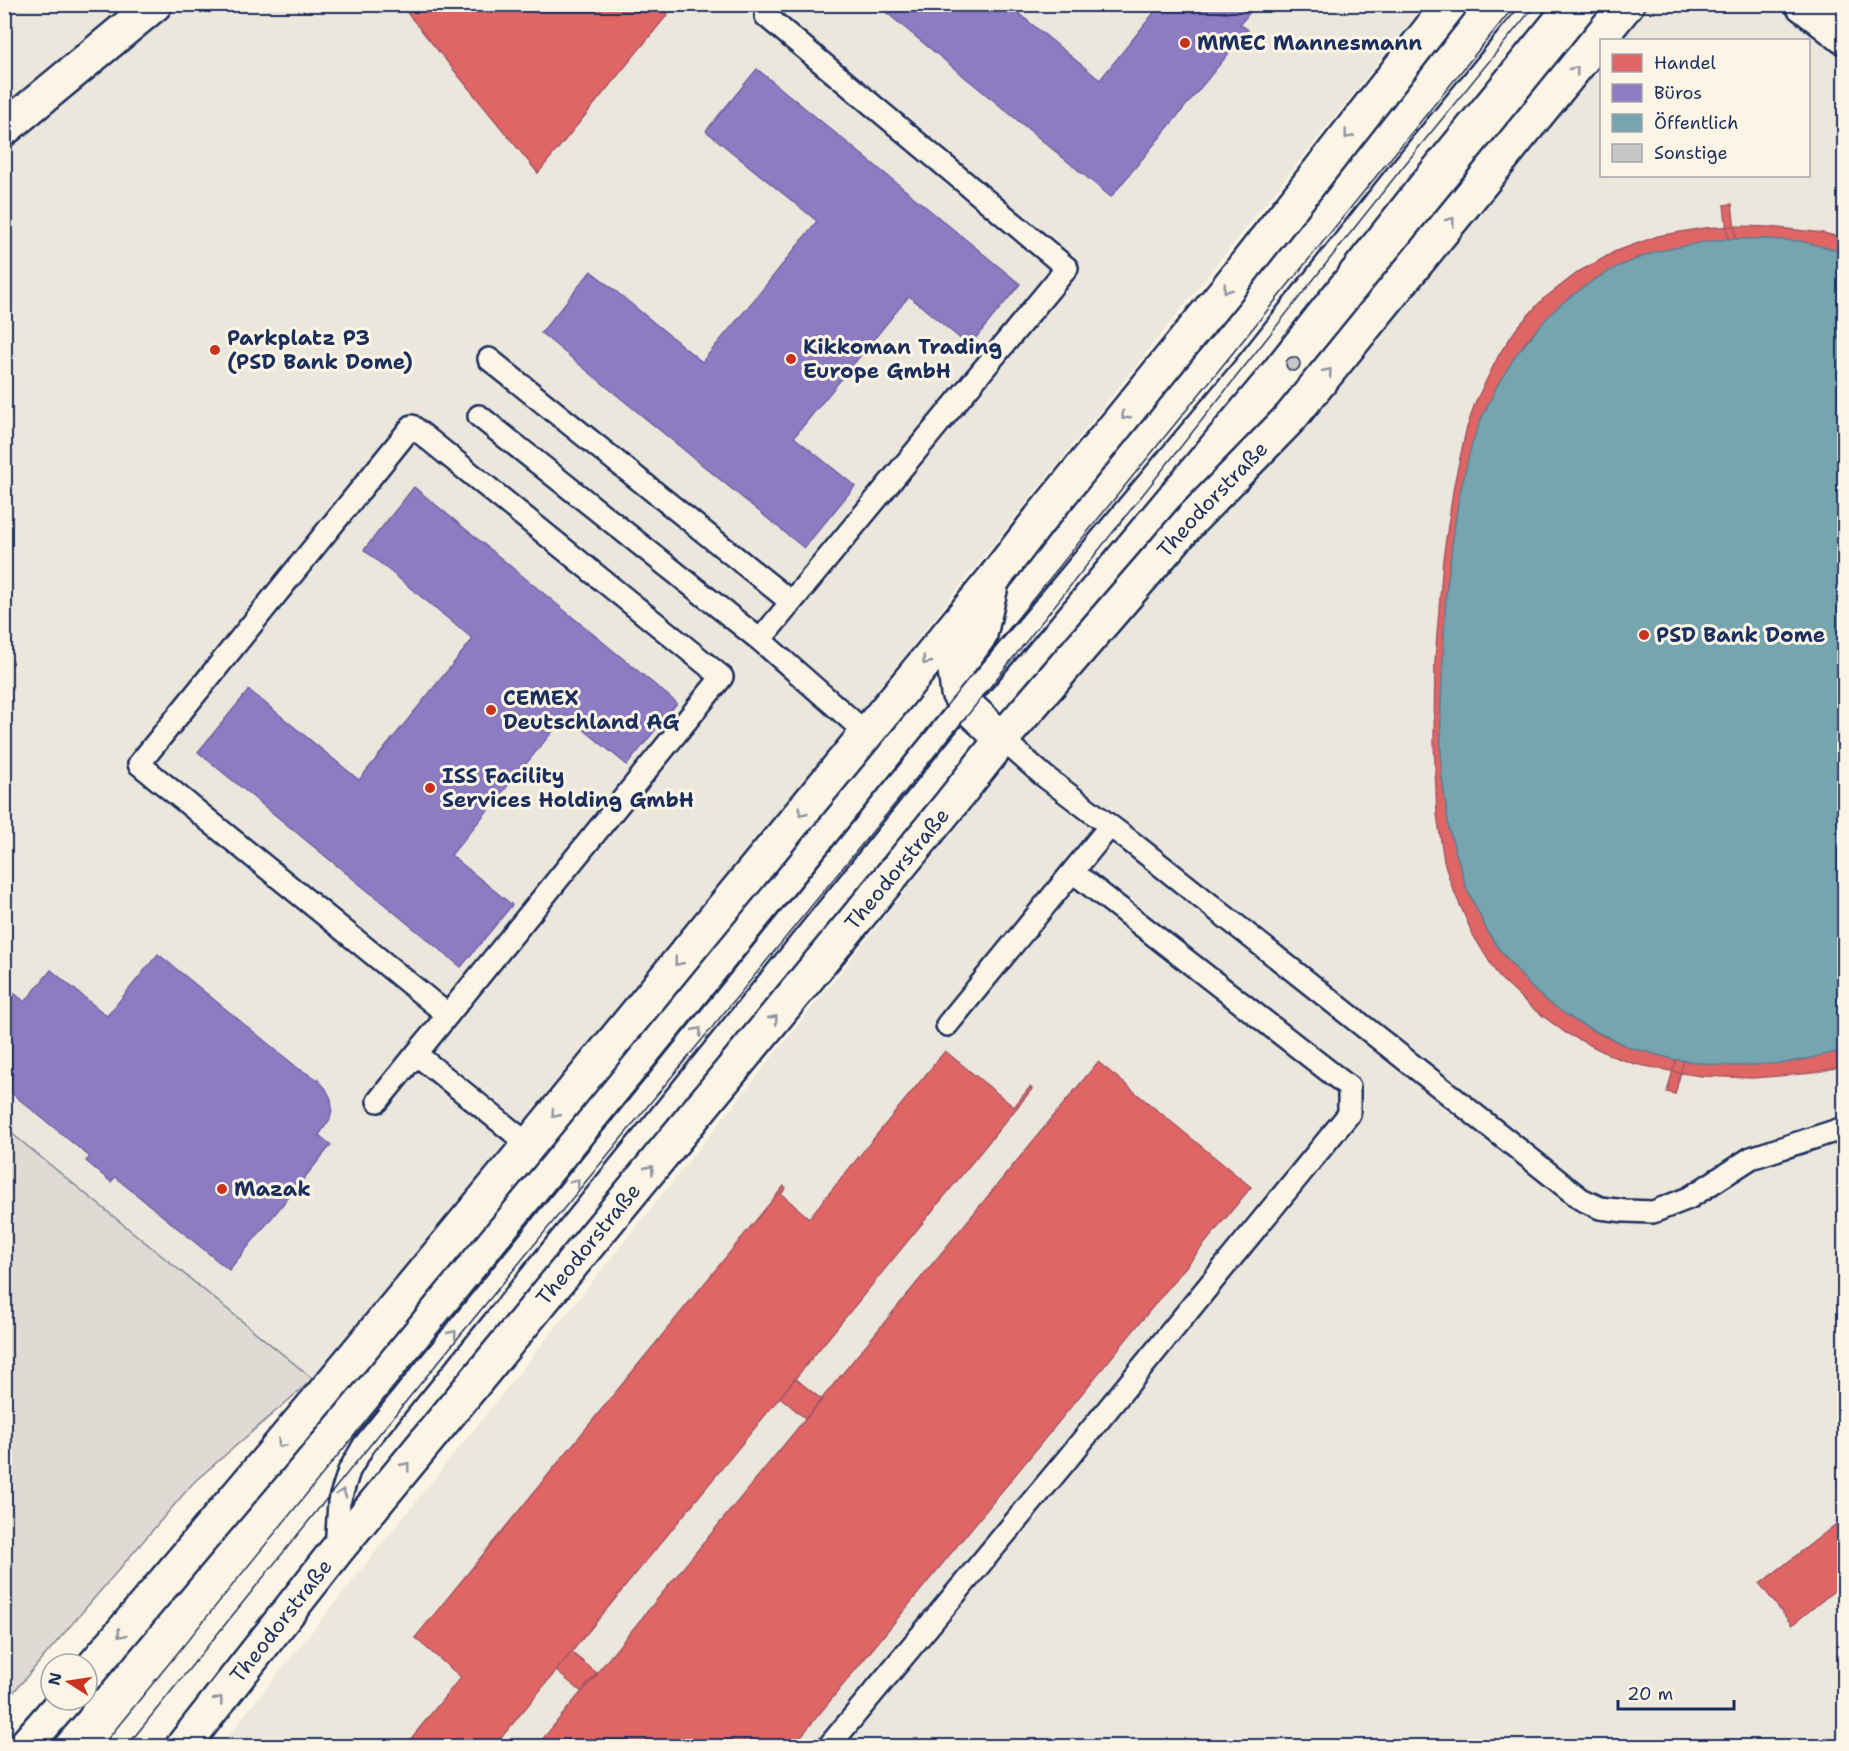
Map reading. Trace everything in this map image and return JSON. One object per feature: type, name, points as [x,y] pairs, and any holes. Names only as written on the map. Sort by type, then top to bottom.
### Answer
[{"type":"main road","points":[[4,129],[155,4]]},
{"type":"main road","points":[[99,1660],[319,1399],[992,581],[1191,334],[1450,4]]},
{"type":"main road","name":"Theodorstraße","points":[[183,1746],[336,1551],[1002,739],[1191,519],[1291,417],[1627,4]]},
{"type":"main road","points":[[1802,4],[1845,37]]},
{"type":"main road","points":[[992,581],[980,635],[955,670],[958,693],[964,703],[1002,739]]},
{"type":"main road","points":[[26,1746],[55,1712]]},
{"type":"lane","points":[[336,1551],[339,1502],[350,1470],[364,1445],[964,703],[1248,363],[1402,168],[1536,4]]},
{"type":"lane","points":[[760,640],[1067,268],[766,16]]},
{"type":"lane","points":[[489,358],[791,602]]},
{"type":"lane","points":[[479,416],[760,640],[866,733]]},
{"type":"lane","points":[[378,1101],[448,1015],[722,677],[412,426],[140,764],[448,1015]]},
{"type":"lane","points":[[1002,739],[1044,776],[1581,1199],[1600,1208],[1653,1212],[1689,1198],[1751,1158],[1845,1128]]},
{"type":"lane","points":[[947,1025],[1110,826]]},
{"type":"lane","points":[[829,1746],[1064,1463],[1348,1114],[1349,1087],[1073,872]]},
{"type":"lane","points":[[416,1054],[529,1145]]},
{"type":"shaded area","points":[[4,5],[1424,5],[842,734],[313,1379],[5,1128]]},
{"type":"shaded area","points":[[1630,5],[1844,5],[1844,1746],[220,1746],[1007,764],[1600,42],[1600,177],[1810,177],[1810,39],[1602,39]]},
{"type":"shaded area","points":[[5,1128],[313,1379],[194,1482],[48,1652],[39,1652],[39,1662],[5,1702]]},
{"type":"building: Handel","points":[[400,4],[648,4],[668,14],[538,173]]},
{"type":"building: Handel","points":[[648,4],[673,4],[666,13]]},
{"type":"building: Handel","points":[[1732,204],[1736,239],[1728,239],[1724,205]]},
{"type":"building: Handel","points":[[1735,226],[1823,233],[1844,238],[1844,252],[1799,241],[1728,239],[1675,248],[1637,258],[1594,280],[1561,304],[1528,339],[1497,386],[1472,444],[1459,497],[1446,595],[1441,745],[1442,775],[1449,829],[1467,889],[1488,932],[1532,988],[1548,1002],[1595,1032],[1629,1047],[1673,1059],[1717,1065],[1753,1065],[1798,1061],[1844,1050],[1844,1066],[1813,1073],[1753,1078],[1681,1073],[1635,1064],[1612,1056],[1566,1033],[1531,1007],[1499,977],[1473,935],[1451,884],[1444,861],[1437,814],[1434,741],[1435,661],[1443,559],[1454,485],[1475,403],[1500,353],[1517,328],[1542,300],[1580,271],[1614,252],[1658,236],[1704,228]]},
{"type":"building: Handel","points":[[945,1051],[1014,1107],[1030,1087],[1032,1089],[495,1745],[497,1746],[405,1746],[461,1677],[415,1638],[784,1186],[786,1188],[781,1194],[809,1218]]},
{"type":"building: Handel","points":[[1676,1059],[1684,1060],[1675,1094],[1667,1092]]},
{"type":"building: Handel","points":[[1098,1062],[1251,1187],[793,1746],[604,1746],[598,1742],[595,1746],[537,1746]]},
{"type":"building: Handel","points":[[795,1378],[822,1400],[806,1419],[780,1397]]},
{"type":"building: Handel","points":[[1844,1518],[1844,1583],[1792,1625],[1760,1584]]},
{"type":"building: Handel","points":[[571,1652],[598,1674],[582,1692],[556,1671]]},
{"type":"building: Büros","points":[[876,4],[1007,4],[1100,80],[1161,4],[1257,4],[1240,24],[1248,30],[1111,197]]},
{"type":"building: Büros","points":[[757,69],[1020,284],[969,346],[909,296],[794,437],[855,486],[804,548],[541,333],[591,271],[702,362],[759,294],[817,221],[706,131]]},
{"type":"building: Büros","points":[[414,487],[677,703],[627,765],[566,715],[451,855],[512,905],[461,967],[198,752],[249,690],[359,780],[473,639],[364,550]]},
{"type":"building: Büros","points":[[158,954],[299,1069],[317,1079],[331,1099],[330,1119],[319,1135],[331,1145],[229,1270],[115,1177],[111,1182],[86,1161],[90,1157],[4,1087],[4,985],[25,1002],[51,970],[107,1016]]},
{"type":"building: Öffentlich","name":"PSD Bank Dome","points":[[1728,239],[1799,241],[1844,252],[1844,1050],[1785,1063],[1736,1066],[1673,1059],[1629,1047],[1579,1023],[1532,988],[1488,932],[1467,889],[1449,829],[1442,775],[1441,745],[1446,595],[1459,497],[1472,444],[1497,386],[1516,355],[1546,319],[1561,304],[1594,280],[1617,267],[1655,252]]},
{"type":"building: Sonstige","points":[[1290,357],[1296,357],[1300,364],[1296,371],[1290,371],[1286,367],[1286,361]]},
{"type":"tram line","points":[[102,1746],[1516,4]]},
{"type":"tram line","points":[[127,1746],[971,711],[1402,168],[1536,4]]},
{"type":"place","name":"MMEC Mannesmann","points":[[1185,43]]},
{"type":"place","name":"Parkplatz P3 (PSD Bank Dome)","points":[[215,350]]},
{"type":"place","name":"Kikkoman Trading Europe GmbH","points":[[791,359]]},
{"type":"place","name":"PSD Bank Dome","points":[[1644,635]]},
{"type":"place","name":"CEMEX Deutschland AG","points":[[491,710]]},
{"type":"place","name":"ISS Facility Services Holding GmbH","points":[[430,788]]},
{"type":"place","name":"Mazak","points":[[222,1189]]}]
